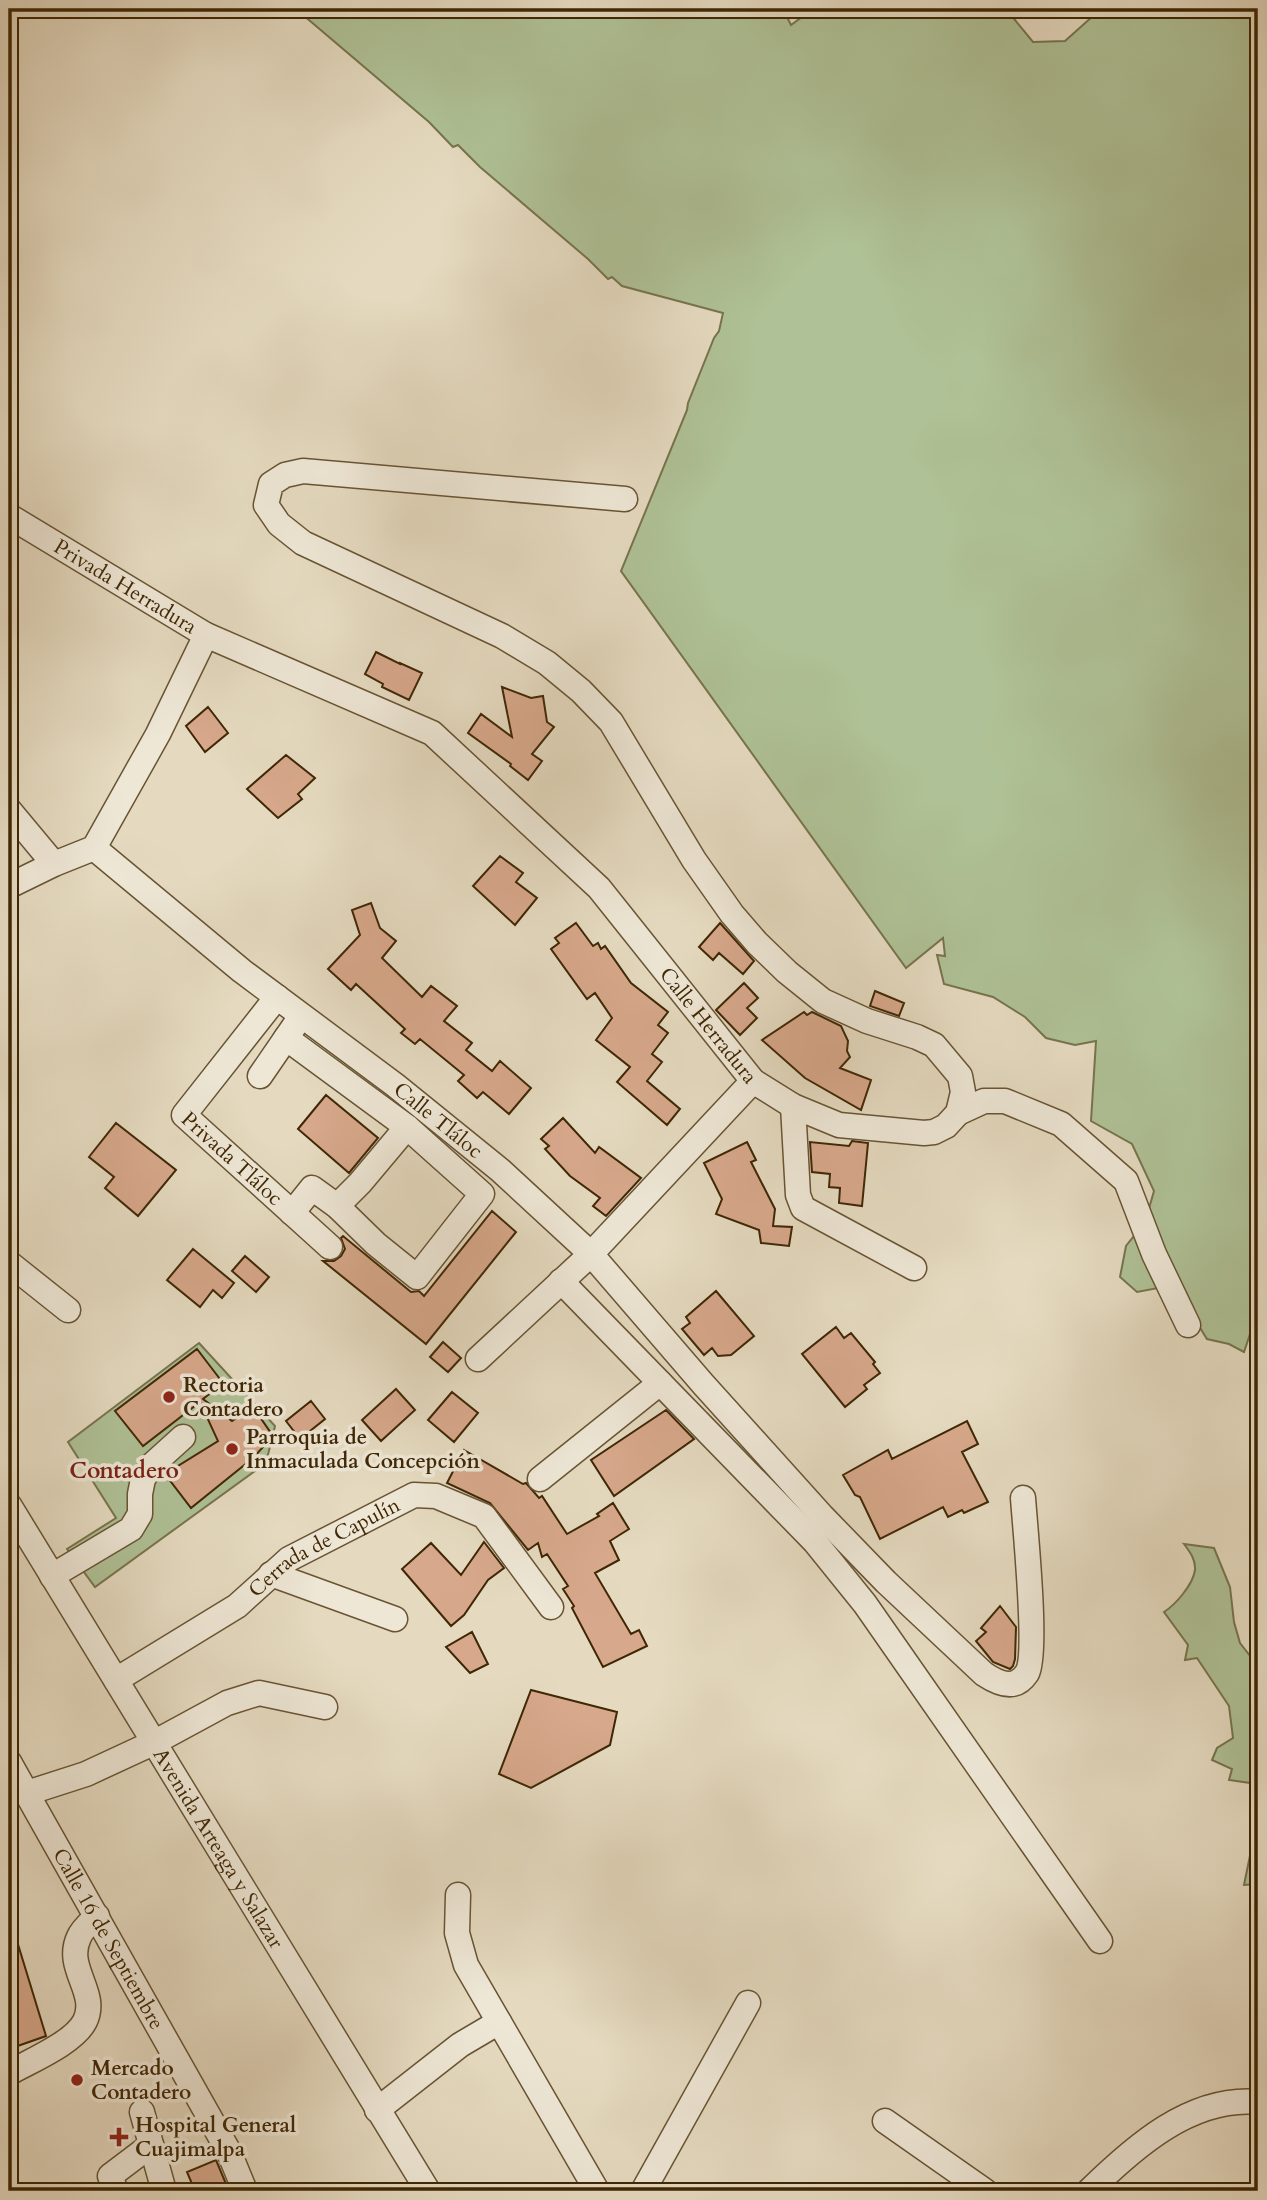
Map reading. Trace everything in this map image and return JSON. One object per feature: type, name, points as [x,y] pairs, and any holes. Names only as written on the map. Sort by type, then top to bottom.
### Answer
[{"type":"street","points":[[625,499],[303,471],[285,475],[271,484],[266,505],[279,524],[303,543],[502,636],[547,663],[581,691],[611,722],[694,860],[757,943],[823,1001],[867,1021],[934,1045],[960,1076],[963,1092],[958,1113]]},
{"type":"street","name":"Privada Herradura","points":[[9,516],[206,635]]},
{"type":"street","points":[[9,886],[94,848],[159,734],[206,635]]},
{"type":"street","name":"Calle Herradura","points":[[206,635],[432,733],[599,888],[753,1081],[793,1106],[839,1125],[901,1133],[934,1132],[946,1126],[958,1113],[984,1101],[1004,1101],[1061,1124],[1126,1181],[1154,1254],[1188,1325]]},
{"type":"street","points":[[9,810],[54,864]]},
{"type":"street","name":"Calle Tláloc","points":[[94,848],[242,971],[395,1085],[500,1170],[591,1254],[822,1516],[886,1582],[998,1684],[1009,1685],[1019,1680],[1027,1673],[1031,1662],[1031,1609],[1023,1499]]},
{"type":"street","name":"Privada Tláloc","points":[[277,996],[184,1115],[331,1247]]},
{"type":"street","points":[[260,1076],[302,1015]]},
{"type":"street","points":[[286,1038],[407,1126],[482,1194]]},
{"type":"street","points":[[478,1359],[591,1254],[753,1081]]},
{"type":"street","points":[[793,1106],[798,1195],[803,1208],[914,1268]]},
{"type":"street","points":[[337,1206],[360,1184],[407,1126]]},
{"type":"street","points":[[292,1213],[312,1188],[337,1206],[376,1244],[418,1277],[500,1170]]},
{"type":"street","points":[[9,1263],[68,1310]]},
{"type":"street","points":[[561,1281],[824,1552],[864,1604],[1100,1941]]},
{"type":"street","points":[[540,1479],[660,1382]]},
{"type":"street","points":[[52,1576],[131,1529],[140,1514],[143,1479],[152,1465],[183,1437]]},
{"type":"street","name":"Cerrada de Capulín","points":[[116,1680],[237,1606],[289,1559],[414,1495],[436,1496],[484,1516],[551,1607]]},
{"type":"street","name":"Avenida Arteaga y Salazar","points":[[9,1505],[428,2191]]},
{"type":"street","points":[[271,1574],[395,1619]]},
{"type":"street","points":[[27,1793],[86,1774],[155,1742],[227,1703],[259,1693],[325,1707]]},
{"type":"street","name":"Calle 16 de Septiembre","points":[[9,1762],[229,2152],[245,2191]]},
{"type":"street","points":[[458,1895],[457,1933],[466,1965],[597,2191]]},
{"type":"street","points":[[9,2073],[66,2041],[85,2022],[90,2002],[75,1963],[79,1937],[97,1916]]},
{"type":"street","points":[[643,2191],[748,2003]]},
{"type":"street","points":[[377,2109],[460,2045],[499,2022]]},
{"type":"street","points":[[1090,2191],[1117,2164],[1153,2136],[1190,2113],[1237,2100],[1258,2102]]},
{"type":"street","points":[[142,2112],[164,2191]]},
{"type":"street","points":[[885,2121],[985,2191]]},
{"type":"street","points":[[116,2191],[110,2176],[151,2145]]},
{"type":"green space","points":[[296,9],[789,9],[788,19],[791,25],[813,9],[880,9],[908,16],[914,9],[1006,9],[1033,42],[1065,41],[1093,16],[1095,9],[1258,9],[1258,1270],[1250,1281],[1258,1306],[1251,1304],[1252,1328],[1244,1352],[1229,1344],[1207,1339],[1197,1323],[1158,1288],[1137,1292],[1120,1277],[1126,1246],[1145,1222],[1154,1191],[1132,1144],[1091,1121],[1096,1041],[1075,1045],[1046,1038],[1025,1017],[993,997],[944,984],[937,955],[945,956],[943,938],[906,968],[621,571],[719,331],[723,313],[622,286],[612,277],[608,279],[458,145],[453,147],[429,122]]},
{"type":"green space","points":[[199,1343],[275,1426],[266,1463],[95,1587],[67,1549],[116,1518],[68,1442]]},
{"type":"green space","points":[[1184,1544],[1214,1548],[1230,1587],[1234,1622],[1240,1643],[1258,1666],[1258,1884],[1244,1885],[1255,1831],[1250,1783],[1229,1780],[1232,1769],[1212,1760],[1217,1748],[1233,1738],[1229,1706],[1197,1658],[1185,1660],[1188,1645],[1164,1612],[1183,1594],[1194,1576],[1194,1559]]},
{"type":"building","points":[[376,652],[422,673],[409,700],[382,687],[383,684],[365,674]]},
{"type":"building","points":[[502,687],[531,698],[543,696],[547,722],[554,727],[532,754],[542,761],[528,780],[510,766],[511,764],[468,733],[481,714],[512,737]]},
{"type":"building","points":[[208,707],[228,733],[205,752],[186,726]]},
{"type":"building","points":[[286,755],[315,778],[298,794],[302,799],[278,818],[247,789]]},
{"type":"building","points":[[500,856],[523,873],[516,882],[537,898],[515,925],[473,886]]},
{"type":"building","points":[[371,903],[380,928],[396,941],[382,958],[422,997],[431,986],[457,1006],[444,1021],[472,1043],[466,1050],[492,1071],[500,1061],[531,1088],[509,1114],[483,1092],[477,1098],[458,1081],[464,1075],[420,1039],[415,1044],[401,1033],[405,1029],[356,984],[351,990],[328,969],[360,935],[352,910]]},
{"type":"building","points":[[576,923],[593,946],[598,943],[601,949],[605,946],[631,983],[668,1012],[658,1025],[668,1033],[652,1054],[662,1062],[647,1081],[680,1109],[667,1125],[617,1082],[630,1067],[596,1040],[612,1018],[595,993],[587,999],[551,949],[559,943],[555,938]]},
{"type":"building","points":[[720,923],[754,961],[743,974],[719,953],[713,960],[699,947]]},
{"type":"building","points":[[744,983],[758,998],[747,1008],[757,1018],[740,1035],[716,1010]]},
{"type":"building","points":[[875,991],[904,1003],[899,1016],[870,1006]]},
{"type":"building","points":[[804,1012],[807,1015],[812,1012],[841,1026],[848,1041],[847,1051],[850,1057],[840,1068],[871,1080],[861,1110],[805,1078],[762,1040]]},
{"type":"building","points":[[326,1095],[378,1138],[349,1173],[298,1129]]},
{"type":"building","points":[[563,1118],[595,1153],[599,1147],[641,1178],[606,1216],[593,1206],[600,1198],[570,1176],[545,1149],[549,1146],[541,1139]]},
{"type":"building","points":[[116,1123],[176,1170],[138,1216],[105,1188],[114,1177],[89,1157]]},
{"type":"building","points":[[852,1141],[868,1143],[862,1206],[839,1203],[840,1188],[829,1187],[830,1174],[812,1172],[810,1142],[849,1146]]},
{"type":"building","points":[[747,1142],[756,1160],[751,1162],[775,1209],[773,1226],[792,1227],[789,1246],[761,1243],[759,1230],[716,1214],[722,1199],[704,1163]]},
{"type":"building","points":[[492,1211],[516,1232],[426,1344],[323,1261],[334,1261],[341,1256],[345,1249],[341,1238],[343,1236],[411,1292],[419,1291],[424,1296]]},
{"type":"building","points":[[193,1249],[234,1283],[222,1298],[213,1290],[200,1307],[167,1280]]},
{"type":"building","points":[[245,1256],[269,1277],[256,1292],[232,1271]]},
{"type":"building","points":[[716,1291],[754,1336],[731,1355],[718,1356],[712,1348],[704,1355],[682,1329],[690,1323],[686,1317]]},
{"type":"building","points":[[836,1327],[844,1338],[851,1333],[875,1362],[873,1364],[880,1373],[864,1385],[867,1389],[845,1407],[802,1354]]},
{"type":"building","points":[[443,1342],[461,1358],[448,1372],[430,1357]]},
{"type":"building","points":[[197,1349],[223,1383],[203,1399],[232,1421],[253,1407],[273,1436],[253,1458],[191,1508],[165,1474],[218,1441],[200,1402],[143,1446],[115,1411]]},
{"type":"building","points":[[396,1389],[415,1410],[381,1441],[362,1420]]},
{"type":"building","points":[[452,1392],[478,1413],[454,1442],[428,1420]]},
{"type":"building","points":[[311,1401],[325,1419],[300,1439],[286,1421]]},
{"type":"building","points":[[666,1410],[694,1439],[614,1496],[591,1460]]},
{"type":"building","points":[[967,1421],[978,1444],[962,1452],[988,1502],[948,1517],[943,1507],[880,1539],[860,1497],[855,1495],[843,1475],[888,1450],[892,1459]]},
{"type":"building","points":[[464,1450],[523,1484],[526,1483],[539,1498],[542,1496],[567,1534],[599,1516],[597,1514],[613,1503],[629,1529],[610,1541],[619,1560],[595,1573],[631,1634],[639,1630],[647,1646],[603,1667],[563,1589],[568,1586],[547,1554],[542,1557],[538,1543],[528,1550],[490,1503],[447,1483]]},
{"type":"building","points":[[484,1542],[504,1568],[488,1580],[464,1615],[451,1626],[402,1569],[431,1543],[461,1575]]},
{"type":"building","points":[[1000,1606],[1016,1627],[1015,1659],[1010,1669],[993,1662],[976,1641],[986,1632],[981,1628]]},
{"type":"building","points":[[472,1632],[488,1664],[470,1673],[446,1647]]},
{"type":"building","points":[[531,1690],[617,1712],[610,1745],[531,1788],[499,1774]]},
{"type":"building","points":[[9,1928],[13,1928],[46,2036],[9,2049]]},
{"type":"building","points":[[216,2160],[229,2191],[195,2191],[187,2172]]},
{"type":"place","name":"Rectoria Contadero","points":[[169,1397]]},
{"type":"place","name":"Parroquia de Inmaculada Concepción","points":[[232,1449]]},
{"type":"place","name":"Mercado Contadero","points":[[77,2080]]},
{"type":"place","name":"Hospital General Cuajimalpa","points":[[119,2137]]},
{"type":"district","name":"Contadero","points":[[124,1470]]}]
